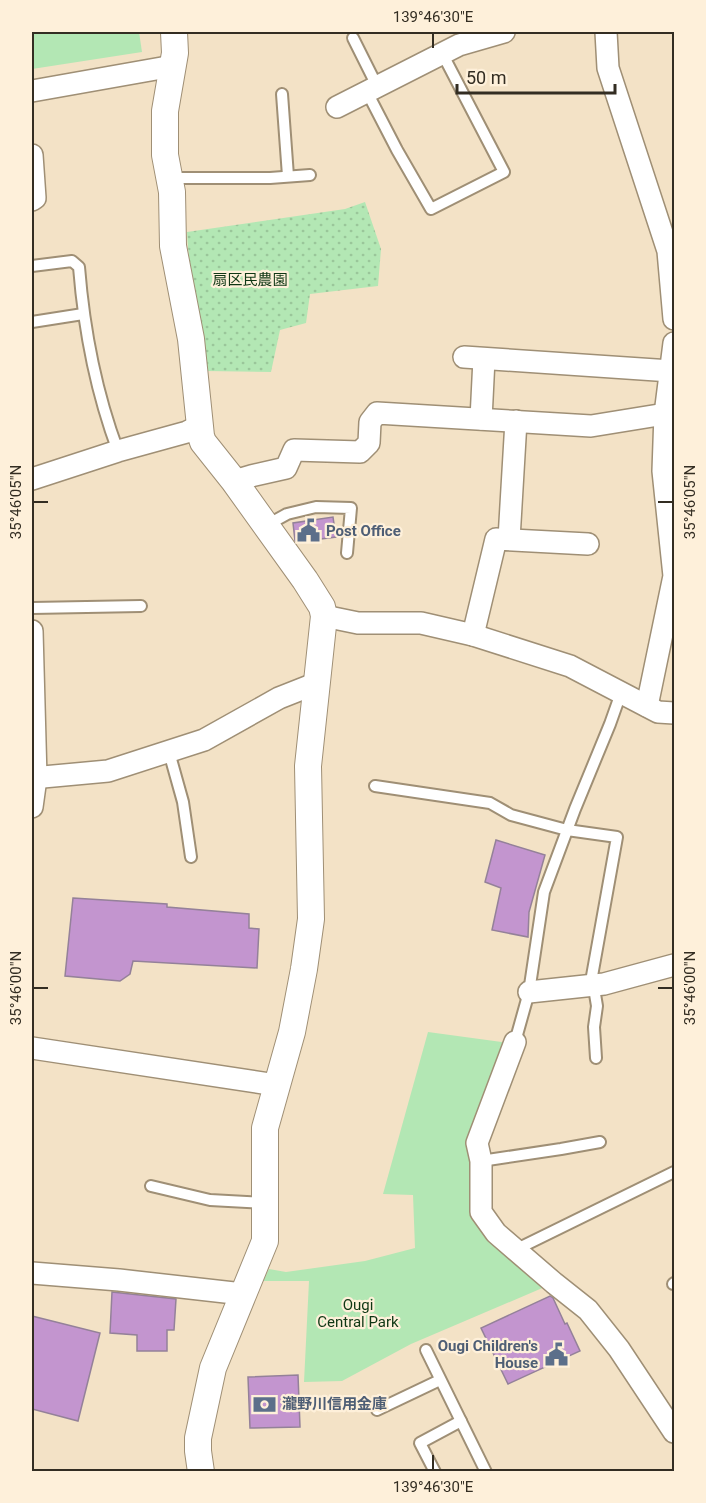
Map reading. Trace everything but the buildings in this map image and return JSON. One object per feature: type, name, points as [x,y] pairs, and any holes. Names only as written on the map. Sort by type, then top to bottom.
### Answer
[{"type":"street","points":[[174,32],[175,52],[165,111],[165,155],[172,192],[173,246],[191,339],[199,426],[203,442],[267,525],[322,606],[324,616],[308,766],[311,919],[292,1032],[265,1128],[265,1241],[221,1346],[211,1377],[198,1438],[201,1472]]},
{"type":"street","points":[[337,107],[459,45],[504,32]]},
{"type":"street","points":[[606,32],[608,68],[668,251],[675,319]]},
{"type":"street","points":[[32,91],[172,66]]},
{"type":"street","points":[[32,155],[35,198],[32,200]]},
{"type":"street","points":[[646,706],[674,576],[663,471],[665,414],[675,344]]},
{"type":"street","points":[[481,419],[474,358],[671,371]]},
{"type":"street","points":[[234,481],[286,468],[294,450],[360,452],[369,443],[370,422],[377,413],[591,426],[665,414]]},
{"type":"street","points":[[509,539],[516,421]]},
{"type":"street","points":[[32,479],[118,451],[187,432],[199,426]]},
{"type":"street","points":[[473,635],[496,539],[588,544]]},
{"type":"street","points":[[324,616],[358,623],[421,623],[473,635],[570,666],[658,712],[675,713]]},
{"type":"street","points":[[32,631],[34,778],[32,807]]},
{"type":"street","points":[[34,778],[108,771],[169,752],[204,740],[279,698],[317,683]]},
{"type":"street","points":[[529,992],[604,984],[675,965]]},
{"type":"street","points":[[515,1042],[477,1143],[481,1161],[481,1212],[496,1233],[588,1310],[619,1349],[675,1432]]},
{"type":"street","points":[[32,1048],[276,1085]]},
{"type":"street","points":[[32,1273],[243,1294]]},
{"type":"lane","points":[[353,38],[397,150],[431,209],[504,172],[442,53]]},
{"type":"lane","points":[[282,94],[288,176]]},
{"type":"lane","points":[[169,178],[270,178],[310,175]]},
{"type":"lane","points":[[32,266],[72,261],[79,267],[83,314],[94,370],[118,451]]},
{"type":"lane","points":[[32,322],[83,314]]},
{"type":"lane","points":[[267,525],[287,514],[316,507],[351,508],[347,553]]},
{"type":"lane","points":[[32,609],[141,606]]},
{"type":"lane","points":[[515,1042],[529,992],[544,892],[621,693]]},
{"type":"lane","points":[[169,752],[183,802],[191,857]]},
{"type":"lane","points":[[375,786],[490,803],[511,815],[567,830],[617,837],[592,976],[597,1006],[594,1027],[596,1058]]},
{"type":"lane","points":[[481,1161],[600,1142]]},
{"type":"lane","points":[[515,1250],[675,1172]]},
{"type":"lane","points":[[151,1186],[210,1200],[265,1203]]},
{"type":"lane","points":[[426,1350],[486,1472]]},
{"type":"lane","points":[[377,1410],[440,1380]]},
{"type":"lane","points":[[435,1472],[420,1443],[461,1420]]},
{"type":"green space","points":[[32,32],[139,32],[142,52],[32,69]]},
{"type":"green space","name":"扇区民農園","points":[[365,202],[381,249],[378,286],[310,294],[306,323],[280,330],[271,372],[206,371],[187,232],[345,209]]},
{"type":"green space","name":"Ougi Central Park","points":[[428,1032],[509,1043],[497,1077],[474,1215],[547,1286],[411,1344],[342,1381],[304,1382],[309,1281],[263,1281],[269,1269],[286,1272],[365,1261],[415,1248],[413,1195],[383,1194]]},
{"type":"place","name":"Post Office","points":[[308,531]]},
{"type":"place","name":"Ougi Children's House","points":[[556,1355]]},
{"type":"place","name":"瀧野川信用金庫","points":[[264,1404]]}]
